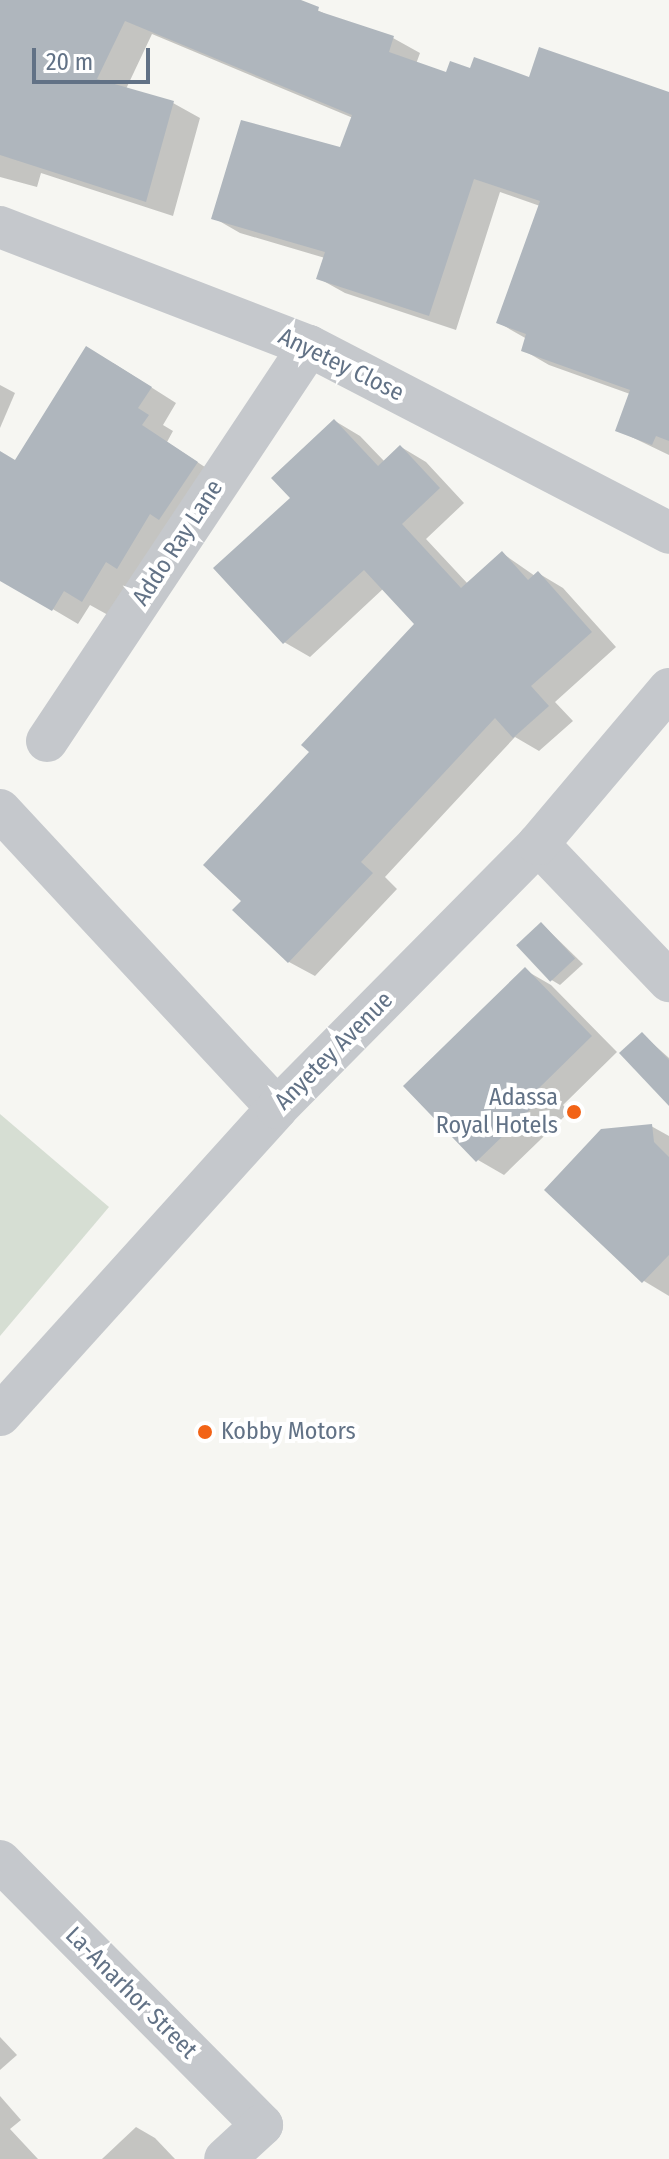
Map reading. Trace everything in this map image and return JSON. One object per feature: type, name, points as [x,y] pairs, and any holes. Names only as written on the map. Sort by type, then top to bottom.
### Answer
[{"type":"street","name":"Anyetey Close","points":[[0,227],[309,346],[669,533]]},
{"type":"street","name":"Addo Ray Lane","points":[[47,741],[309,346]]},
{"type":"street","name":"Anyetey Avenue","points":[[0,1415],[277,1108],[538,844],[669,689]]},
{"type":"street","points":[[0,810],[277,1108]]},
{"type":"street","points":[[538,844],[669,981]]},
{"type":"street","name":"La-Anarhor Street","points":[[0,1861],[262,2125],[225,2159]]},
{"type":"shaded area","points":[[0,1114],[109,1207],[0,1336]]},
{"type":"building","points":[[0,0],[301,0],[319,7],[318,11],[394,36],[389,52],[446,72],[450,61],[470,68],[474,57],[529,77],[539,47],[669,92],[669,441],[656,436],[652,445],[615,431],[630,390],[521,351],[526,334],[496,323],[540,201],[474,179],[429,316],[316,279],[325,252],[211,219],[241,120],[340,147],[352,115],[125,21],[97,79],[174,101],[146,202],[0,155]]},
{"type":"building","points":[[86,346],[152,387],[138,408],[149,415],[142,425],[198,462],[159,520],[150,514],[117,569],[106,562],[82,602],[64,591],[52,611],[0,581],[0,451],[15,460]]},
{"type":"building","points":[[334,419],[378,466],[400,445],[440,488],[402,524],[461,588],[502,551],[528,580],[538,571],[592,632],[531,686],[549,706],[513,738],[495,718],[361,862],[373,873],[288,963],[232,910],[241,901],[203,865],[309,752],[301,745],[414,624],[364,570],[283,644],[213,568],[290,498],[271,478]]},
{"type":"building","points":[[541,922],[575,959],[550,982],[516,945]]},
{"type":"building","points":[[525,967],[592,1036],[538,1089],[544,1096],[476,1162],[403,1086]]},
{"type":"building","points":[[642,1032],[669,1060],[669,1106],[619,1053]]},
{"type":"building","points":[[652,1124],[654,1142],[669,1157],[669,1255],[642,1283],[544,1190],[601,1129]]},
{"type":"place","name":"Adassa Royal Hotels","points":[[574,1112]]},
{"type":"place","name":"Kobby Motors","points":[[205,1432]]}]
